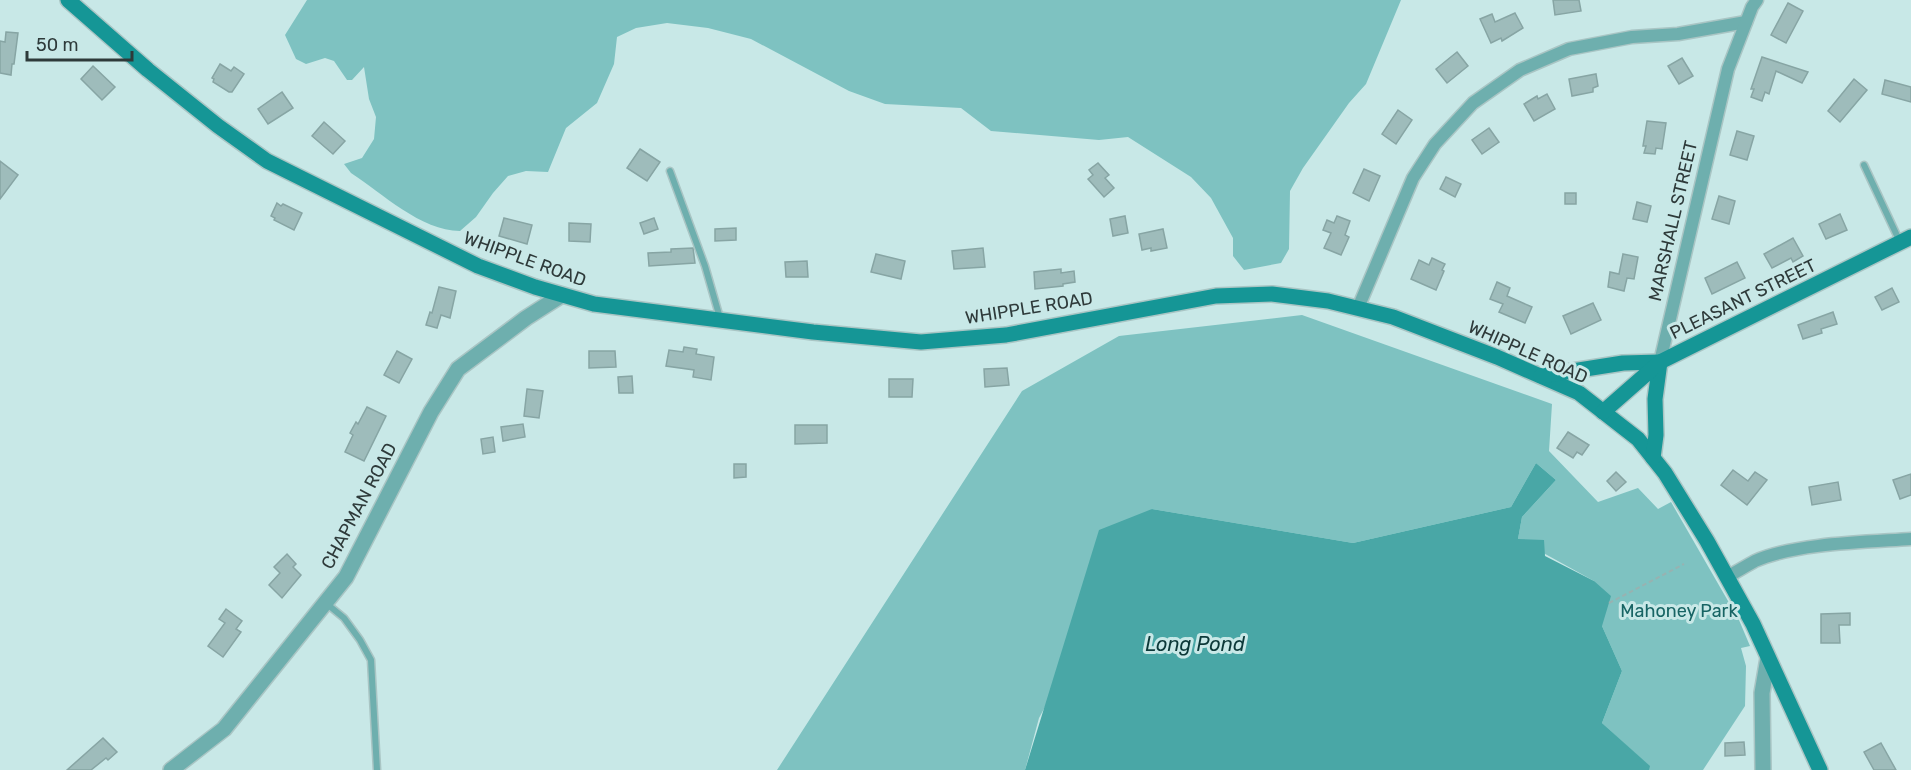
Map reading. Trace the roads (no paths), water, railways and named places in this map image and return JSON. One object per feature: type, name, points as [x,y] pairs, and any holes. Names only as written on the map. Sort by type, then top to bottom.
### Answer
[{"type":"main road","name":"WHIPPLE ROAD","points":[[68,0],[157,77],[218,126],[267,161],[478,266],[561,296],[594,304],[721,321],[921,342],[1006,335],[1216,296],[1272,294],[1328,301],[1393,317],[1541,376],[1579,393],[1638,439],[1665,473],[1753,624],[1820,770]]},
{"type":"main road","name":"PLEASANT STREET","points":[[1603,412],[1660,362],[1905,240]]},
{"type":"main road","points":[[1541,376],[1623,363],[1660,362]]},
{"type":"main road","name":"MARSHALL STREET","points":[[1653,458],[1656,435],[1655,399],[1660,362]]},
{"type":"street","name":"MARSHALL STREET","points":[[1660,362],[1728,69],[1752,7],[1757,0]]},
{"type":"street","points":[[1358,308],[1413,178],[1435,144],[1473,103],[1520,70],[1569,49],[1632,37],[1678,34],[1746,22]]},
{"type":"street","name":"CHAPMAN ROAD","points":[[171,770],[224,729],[346,577],[431,412],[458,369],[526,318],[561,296]]},
{"type":"street","points":[[1727,577],[1757,561],[1791,551],[1911,539]]},
{"type":"street","points":[[1763,770],[1762,693],[1768,658]]},
{"type":"lane","points":[[1864,165],[1905,240]]},
{"type":"lane","points":[[670,171],[705,266],[721,321]]},
{"type":"lane","points":[[325,603],[344,618],[371,660],[377,770]]},
{"type":"water","name":"Long Pond","points":[[1536,463],[1556,480],[1522,517],[1518,539],[1544,540],[1545,556],[1594,581],[1611,596],[1602,626],[1622,671],[1602,723],[1650,766],[1649,770],[1025,770],[1099,530],[1152,509],[1353,543],[1511,507]]},
{"type":"park label","name":"Mahoney Park","points":[[1679,611]]}]
